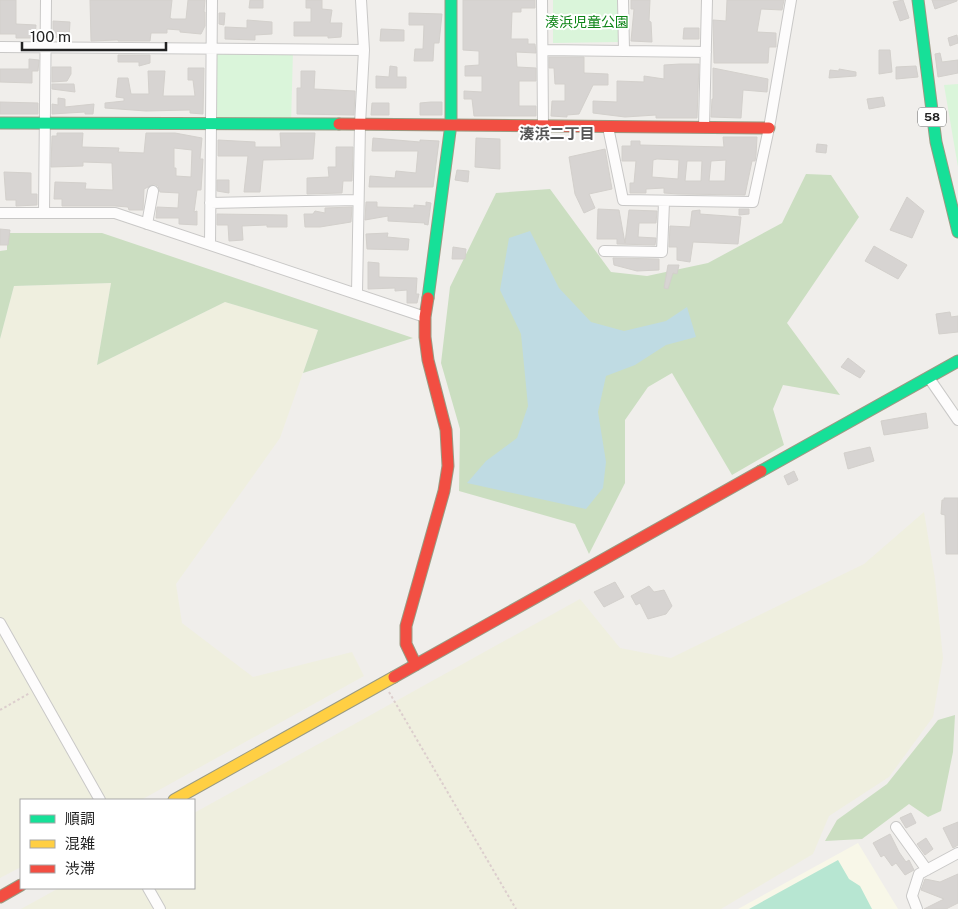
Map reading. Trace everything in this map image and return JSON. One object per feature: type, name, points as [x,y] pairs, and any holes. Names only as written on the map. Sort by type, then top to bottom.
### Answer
[{"type":"street","points":[[44,213],[46,0]]},
{"type":"street","points":[[210,245],[212,0]]},
{"type":"street","points":[[357,293],[360,124],[364,50],[361,0]]},
{"type":"street","points":[[416,665],[406,644],[406,626],[444,491],[448,466],[446,430],[428,360],[425,317],[451,124],[451,0]]},
{"type":"street","points":[[542,0],[544,50],[543,126]]},
{"type":"street","points":[[623,0],[624,50]]},
{"type":"street","points":[[704,127],[707,0]]},
{"type":"street","points":[[608,127],[623,200],[753,202],[769,128],[791,0]]},
{"type":"street","name":"58","points":[[918,0],[936,142],[958,232]]},
{"type":"street","points":[[0,47],[364,50]]},
{"type":"street","points":[[544,50],[706,52]]},
{"type":"street","points":[[0,122],[451,124],[769,128]]},
{"type":"street","points":[[147,224],[153,191]]},
{"type":"street","points":[[210,203],[358,200]]},
{"type":"street","points":[[604,251],[662,252],[664,202]]},
{"type":"street","points":[[0,213],[115,213],[425,317]]},
{"type":"street","points":[[176,799],[958,361]]},
{"type":"street","points":[[929,378],[958,420]]},
{"type":"street","points":[[0,623],[99,799]]},
{"type":"street","points":[[896,827],[927,870]]},
{"type":"street","points":[[917,909],[912,896],[919,874],[958,853]]},
{"type":"street","points":[[0,896],[20,886]]},
{"type":"street","points":[[149,889],[160,909]]},
{"type":"path","points":[[384,684],[516,909]]},
{"type":"path","points":[[0,710],[37,690]]},
{"type":"shaded area","points":[[858,843],[898,909],[738,909]]},
{"type":"green space","name":"湊浜児童公園","points":[[553,0],[620,0],[620,42],[553,43]]},
{"type":"green space","points":[[212,49],[293,50],[291,125],[211,124]]},
{"type":"green space","points":[[958,84],[958,167],[944,85]]},
{"type":"green space","points":[[806,174],[831,175],[859,217],[787,323],[840,395],[783,385],[773,409],[784,445],[732,475],[672,373],[648,387],[625,420],[625,483],[589,554],[575,524],[459,491],[460,429],[441,363],[450,287],[496,193],[550,189],[611,272],[647,276],[708,263],[782,223]]},
{"type":"green space","points":[[7,233],[102,233],[413,338],[303,373],[318,330],[225,302],[97,365],[111,283],[14,286],[0,339],[0,251],[7,250]]},
{"type":"green space","points":[[111,283],[97,365],[225,302],[318,330],[280,438],[176,584],[182,623],[253,677],[352,652],[364,676],[143,799],[20,799],[20,868],[0,878],[0,339],[14,286]]},
{"type":"green space","points":[[924,512],[935,579],[943,658],[933,717],[889,777],[829,816],[813,854],[721,909],[21,909],[57,889],[195,889],[195,812],[580,599],[620,648],[671,658],[864,564]]},
{"type":"green space","points":[[955,715],[953,752],[941,811],[928,817],[909,804],[862,839],[825,841],[837,820],[887,784],[938,720]]},
{"type":"green space","points":[[838,860],[849,879],[860,886],[872,909],[749,909]]},
{"type":"water","points":[[530,231],[559,288],[591,322],[624,331],[666,321],[687,307],[696,337],[666,345],[635,365],[606,376],[598,412],[606,462],[603,488],[586,509],[467,483],[486,461],[517,438],[528,406],[521,334],[500,290],[509,238]]},
{"type":"building","points":[[0,0],[16,0],[16,24],[36,25],[35,38],[16,38],[16,34],[0,34]]},
{"type":"building","points":[[90,0],[172,0],[170,18],[186,19],[188,0],[205,0],[205,26],[201,34],[167,29],[167,33],[151,33],[150,41],[91,41]]},
{"type":"building","points":[[250,0],[263,0],[263,8],[249,8]]},
{"type":"building","points":[[306,0],[322,0],[322,9],[332,10],[330,23],[342,23],[341,37],[294,36],[294,22],[311,22],[311,8],[306,8]]},
{"type":"building","points":[[463,0],[535,0],[535,8],[521,8],[521,12],[512,12],[511,39],[528,39],[528,44],[535,44],[536,53],[516,52],[517,67],[536,68],[536,81],[519,81],[519,106],[536,106],[536,116],[474,116],[472,99],[464,99],[464,91],[482,92],[482,76],[465,76],[465,66],[479,65],[479,51],[463,50]]},
{"type":"building","points":[[631,0],[650,0],[649,21],[651,22],[652,42],[631,41],[634,9],[631,9]]},
{"type":"building","points":[[727,0],[784,0],[782,10],[761,9],[757,32],[776,33],[776,47],[769,47],[768,63],[714,63],[713,20],[726,21]]},
{"type":"building","points":[[903,0],[909,18],[900,21],[893,2]]},
{"type":"building","points":[[932,0],[957,0],[957,1],[935,9]]},
{"type":"building","points":[[219,13],[225,13],[224,25],[219,24]]},
{"type":"building","points":[[409,13],[442,14],[439,43],[434,43],[433,61],[414,61],[415,49],[423,49],[424,25],[409,25]]},
{"type":"building","points":[[247,20],[272,22],[272,34],[255,35],[255,40],[225,39],[225,27],[247,28]]},
{"type":"building","points":[[53,21],[70,22],[69,38],[53,37]]},
{"type":"building","points":[[684,28],[699,28],[699,39],[683,39]]},
{"type":"building","points":[[381,29],[404,30],[404,41],[380,41]]},
{"type":"building","points":[[957,35],[958,43],[950,46],[948,38]]},
{"type":"building","points":[[879,50],[890,50],[892,72],[879,74]]},
{"type":"building","points":[[940,53],[942,62],[958,60],[958,73],[938,77],[935,54]]},
{"type":"building","points":[[118,55],[150,55],[150,63],[139,66],[139,62],[118,62]]},
{"type":"building","points":[[549,57],[584,57],[584,73],[608,74],[608,85],[593,85],[579,114],[567,115],[567,117],[551,116],[552,101],[565,101],[565,84],[555,84],[554,68],[549,68]]},
{"type":"building","points":[[29,59],[39,60],[38,71],[32,71],[32,83],[0,82],[0,69],[29,69]]},
{"type":"building","points":[[699,64],[697,118],[656,118],[656,115],[625,117],[593,113],[593,101],[617,102],[617,81],[644,82],[644,76],[664,79],[664,65]]},
{"type":"building","points":[[390,66],[397,67],[397,77],[406,77],[406,88],[376,88],[376,76],[389,77]]},
{"type":"building","points":[[916,66],[918,77],[896,79],[896,67]]},
{"type":"building","points":[[52,67],[71,67],[71,74],[67,81],[52,82]]},
{"type":"building","points":[[188,68],[204,68],[203,114],[190,113],[190,110],[146,111],[105,108],[105,103],[124,101],[124,98],[116,97],[118,78],[128,78],[131,94],[149,94],[148,71],[165,71],[163,96],[195,96],[193,80],[188,80]]},
{"type":"building","points":[[713,68],[768,79],[767,92],[743,90],[741,118],[711,117]]},
{"type":"building","points":[[839,69],[856,72],[856,76],[829,78],[830,70],[839,71]]},
{"type":"building","points":[[301,71],[315,71],[314,89],[355,91],[354,115],[297,114],[297,88],[301,88]]},
{"type":"building","points":[[52,84],[74,84],[75,92],[52,89]]},
{"type":"building","points":[[883,97],[885,106],[869,109],[867,99]]},
{"type":"building","points":[[58,98],[65,99],[65,107],[94,104],[93,114],[85,114],[85,112],[52,114],[52,104],[58,105]]},
{"type":"building","points":[[0,102],[38,103],[38,114],[0,114]]},
{"type":"building","points":[[442,102],[442,115],[420,115],[420,103]]},
{"type":"building","points":[[372,103],[389,103],[389,115],[371,115]]},
{"type":"building","points":[[57,133],[83,133],[82,147],[119,148],[118,152],[144,153],[146,133],[175,133],[202,138],[200,159],[203,159],[201,190],[197,190],[194,212],[197,211],[197,225],[179,224],[179,218],[156,218],[157,207],[178,208],[179,193],[160,192],[158,186],[154,184],[144,189],[143,210],[129,210],[128,207],[115,206],[62,206],[62,199],[54,199],[55,182],[86,183],[85,189],[113,190],[112,163],[83,162],[83,166],[51,167],[52,136],[57,136]],"holes":[[[174,148],[192,150],[191,177],[176,176]]]},
{"type":"building","points":[[280,133],[315,133],[313,159],[263,160],[260,192],[244,192],[248,156],[218,156],[218,140],[255,142],[255,147],[281,147]]},
{"type":"building","points":[[723,137],[757,137],[755,161],[752,161],[745,195],[664,193],[664,188],[646,189],[646,193],[630,193],[630,183],[634,183],[636,161],[622,161],[622,146],[631,146],[631,141],[640,141],[640,145],[724,147]],"holes":[[[653,160],[679,160],[678,179],[652,177]],[[726,160],[725,181],[709,181],[711,161]],[[687,161],[702,161],[701,181],[685,181]]]},
{"type":"building","points":[[373,138],[420,142],[420,140],[439,141],[433,187],[369,187],[370,176],[395,178],[396,171],[416,173],[418,151],[372,151]]},
{"type":"building","points":[[476,138],[500,139],[500,169],[475,167]]},
{"type":"building","points":[[817,144],[827,145],[826,153],[816,152]]},
{"type":"building","points":[[336,147],[353,147],[352,181],[343,181],[342,193],[307,194],[307,178],[329,177],[328,167],[336,167]]},
{"type":"building","points":[[605,149],[612,189],[589,194],[595,208],[584,213],[575,194],[569,157]]},
{"type":"building","points":[[457,170],[469,171],[468,182],[455,180]]},
{"type":"building","points":[[4,172],[31,173],[31,194],[37,194],[37,205],[16,206],[16,200],[6,200]]},
{"type":"building","points":[[217,180],[229,180],[229,193],[217,191]]},
{"type":"building","points":[[907,197],[924,211],[912,238],[890,230]]},
{"type":"building","points":[[366,202],[377,202],[377,207],[414,208],[414,205],[426,206],[426,202],[431,203],[428,225],[425,223],[388,221],[388,216],[365,220]]},
{"type":"building","points":[[352,207],[351,222],[320,227],[305,227],[304,214],[313,214],[315,211],[325,213],[325,208]]},
{"type":"building","points":[[598,209],[619,210],[625,243],[629,210],[657,211],[656,223],[639,223],[638,237],[656,238],[655,245],[617,244],[617,239],[597,239]]},
{"type":"building","points":[[739,209],[749,209],[749,214],[739,215]]},
{"type":"building","points":[[700,210],[700,214],[741,217],[738,244],[693,242],[690,262],[677,260],[677,247],[669,247],[670,226],[690,227],[692,211]]},
{"type":"building","points":[[217,214],[287,215],[287,227],[267,227],[267,225],[242,226],[243,240],[229,241],[228,225],[217,225]]},
{"type":"building","points":[[0,229],[10,230],[8,245],[0,245]]},
{"type":"building","points":[[388,233],[387,237],[409,239],[408,250],[367,249],[366,234]]},
{"type":"building","points":[[874,246],[907,265],[898,279],[865,261]]},
{"type":"building","points":[[453,247],[466,249],[465,259],[452,259]]},
{"type":"building","points":[[613,258],[659,259],[659,270],[637,271],[614,265]]},
{"type":"building","points":[[368,262],[379,263],[379,277],[417,278],[416,294],[419,294],[417,303],[407,303],[407,290],[395,291],[395,288],[368,289]]},
{"type":"building","points":[[668,265],[679,265],[677,274],[673,273],[668,289],[664,288]]},
{"type":"building","points":[[950,312],[951,317],[958,316],[958,332],[939,334],[936,314]]},
{"type":"building","points":[[848,358],[865,371],[860,378],[841,367]]},
{"type":"building","points":[[926,413],[928,428],[884,435],[881,421]]},
{"type":"building","points":[[870,447],[874,461],[848,469],[844,453]]},
{"type":"building","points":[[794,471],[798,480],[788,485],[784,476]]},
{"type":"building","points":[[944,498],[958,498],[958,554],[946,554],[945,515],[941,514],[942,500]]},
{"type":"building","points":[[615,582],[624,597],[604,607],[594,592]]},
{"type":"building","points":[[649,586],[654,592],[664,590],[672,606],[666,614],[648,619],[640,603],[636,605],[631,596]]},
{"type":"building","points":[[911,813],[916,823],[906,828],[900,818]]},
{"type":"building","points":[[958,822],[958,845],[953,848],[943,828]]},
{"type":"building","points":[[890,834],[899,852],[906,862],[909,860],[914,870],[905,875],[896,863],[892,866],[884,855],[881,857],[873,843]]},
{"type":"building","points":[[926,838],[933,849],[925,855],[917,844]]},
{"type":"building","points":[[958,874],[958,903],[946,909],[924,909],[944,899],[921,890],[925,879],[940,882]]},
{"type":"traffic: fast","points":[[428,298],[451,124],[451,0]]},
{"type":"traffic: fast","points":[[918,0],[936,142],[958,232]]},
{"type":"traffic: fast","points":[[0,123],[339,124]]},
{"type":"traffic: fast","points":[[761,471],[958,361]]},
{"type":"traffic: slow","points":[[176,799],[394,677]]},
{"type":"traffic: jam","points":[[339,124],[769,128]]},
{"type":"traffic: jam","points":[[416,665],[406,644],[406,626],[444,491],[448,466],[446,430],[428,360],[425,337],[425,317],[428,298]]},
{"type":"traffic: jam","points":[[394,677],[761,471]]},
{"type":"traffic: jam","points":[[0,897],[20,886]]},
{"type":"district","name":"湊浜二丁目","points":[[557,134]]}]
